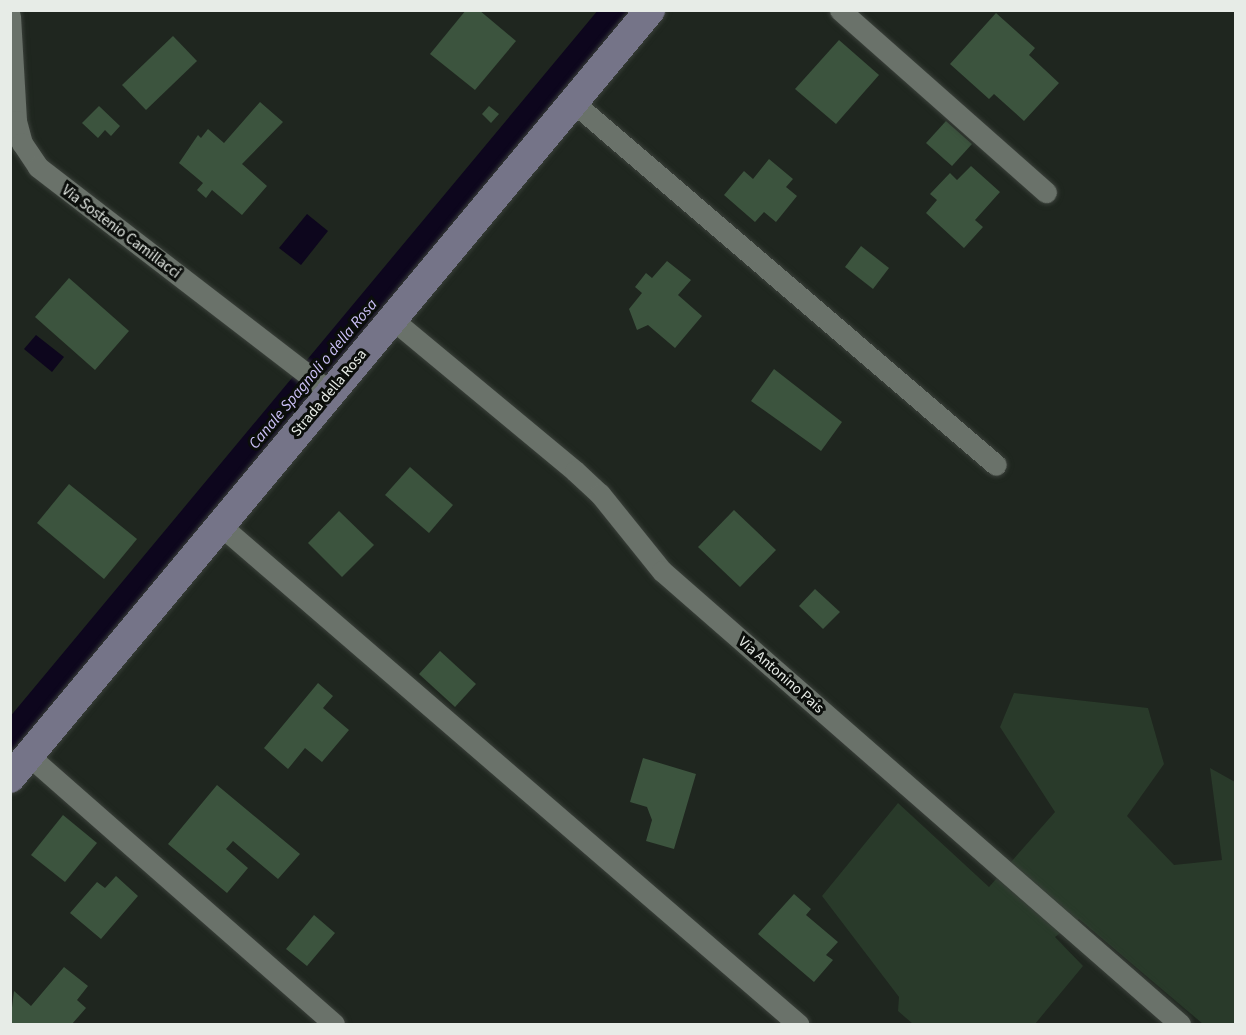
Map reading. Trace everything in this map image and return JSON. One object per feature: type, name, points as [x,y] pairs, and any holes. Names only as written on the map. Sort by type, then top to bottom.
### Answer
[{"type":"street","name":"Strada della Rosa","points":[[19,766],[650,10]]},
{"type":"street","points":[[840,10],[1046,192]]},
{"type":"street","name":"Via Sostenio Camillacci","points":[[10,16],[16,121],[22,143],[38,167],[330,392]]},
{"type":"street","points":[[573,102],[996,465]]},
{"type":"street","name":"Via Antonino Pais","points":[[392,319],[575,471],[600,494],[662,572],[1180,1024]]},
{"type":"street","points":[[220,525],[798,1024]]},
{"type":"street","points":[[19,766],[334,1024]]},
{"type":"green space","points":[[1014,693],[1148,708],[1164,764],[1127,816],[1174,865],[1222,860],[1210,768],[1235,782],[1235,1024],[1203,1024],[1079,919],[1055,937],[1083,966],[1035,1024],[913,1024],[898,1011],[899,997],[822,896],[898,803],[989,887],[1055,812],[1000,727]]},
{"type":"shaded area","points":[[307,214],[328,231],[301,265],[279,248]]},
{"type":"shaded area","points":[[36,335],[64,357],[52,372],[24,349]]},
{"type":"building","points":[[466,10],[479,10],[516,41],[475,90],[430,54]]},
{"type":"building","points":[[996,13],[1035,48],[1029,55],[1059,83],[1024,121],[994,94],[989,99],[950,64]]},
{"type":"building","points":[[173,36],[197,61],[146,110],[122,85]]},
{"type":"building","points":[[839,40],[879,75],[836,124],[795,89]]},
{"type":"building","points":[[260,102],[283,122],[242,164],[267,186],[242,215],[212,190],[206,198],[197,190],[203,183],[179,163],[198,135],[201,138],[208,129],[224,143]]},
{"type":"building","points":[[99,106],[120,126],[111,136],[105,130],[98,138],[82,123]]},
{"type":"building","points":[[489,106],[499,114],[491,123],[482,114]]},
{"type":"building","points":[[946,121],[972,144],[952,166],[926,143]]},
{"type":"building","points":[[769,159],[793,179],[786,187],[797,196],[776,222],[764,212],[755,222],[724,195],[744,171],[753,179]]},
{"type":"building","points":[[971,166],[1000,192],[975,220],[983,227],[964,248],[926,213],[937,200],[930,194],[950,173],[957,180]]},
{"type":"building","points":[[861,246],[889,268],[873,289],[845,267]]},
{"type":"building","points":[[667,261],[691,280],[678,295],[702,316],[675,348],[648,325],[637,330],[629,309],[642,293],[635,287],[646,273],[652,278]]},
{"type":"building","points":[[69,278],[129,331],[95,370],[35,317]]},
{"type":"building","points":[[774,369],[842,422],[821,451],[751,401]]},
{"type":"building","points":[[410,467],[453,505],[429,533],[385,495]]},
{"type":"building","points":[[69,484],[137,539],[104,579],[37,523]]},
{"type":"building","points":[[734,510],[776,550],[740,587],[698,547]]},
{"type":"building","points":[[339,511],[374,545],[342,577],[308,543]]},
{"type":"building","points":[[815,589],[840,612],[823,629],[799,606]]},
{"type":"building","points":[[440,651],[476,684],[455,707],[419,674]]},
{"type":"building","points":[[318,683],[333,696],[323,708],[349,730],[322,762],[305,748],[288,769],[264,748]]},
{"type":"building","points":[[643,758],[696,774],[674,849],[646,841],[652,820],[647,807],[630,802]]},
{"type":"building","points":[[217,785],[300,854],[278,879],[233,841],[226,849],[248,868],[227,893],[168,844]]},
{"type":"building","points":[[63,815],[97,843],[65,882],[31,855]]},
{"type":"building","points":[[116,876],[138,896],[101,939],[70,913],[97,882],[105,888]]},
{"type":"building","points":[[794,894],[811,909],[806,915],[838,942],[826,955],[833,960],[814,982],[758,934]]},
{"type":"building","points":[[314,915],[335,933],[307,966],[286,949]]},
{"type":"building","points":[[64,967],[88,986],[77,1000],[86,1008],[72,1024],[10,1024],[14,991],[31,1006]]},
{"type":"waterway","name":"Canale Spagnoli o della Rosa","points":[[10,737],[615,10]]}]
